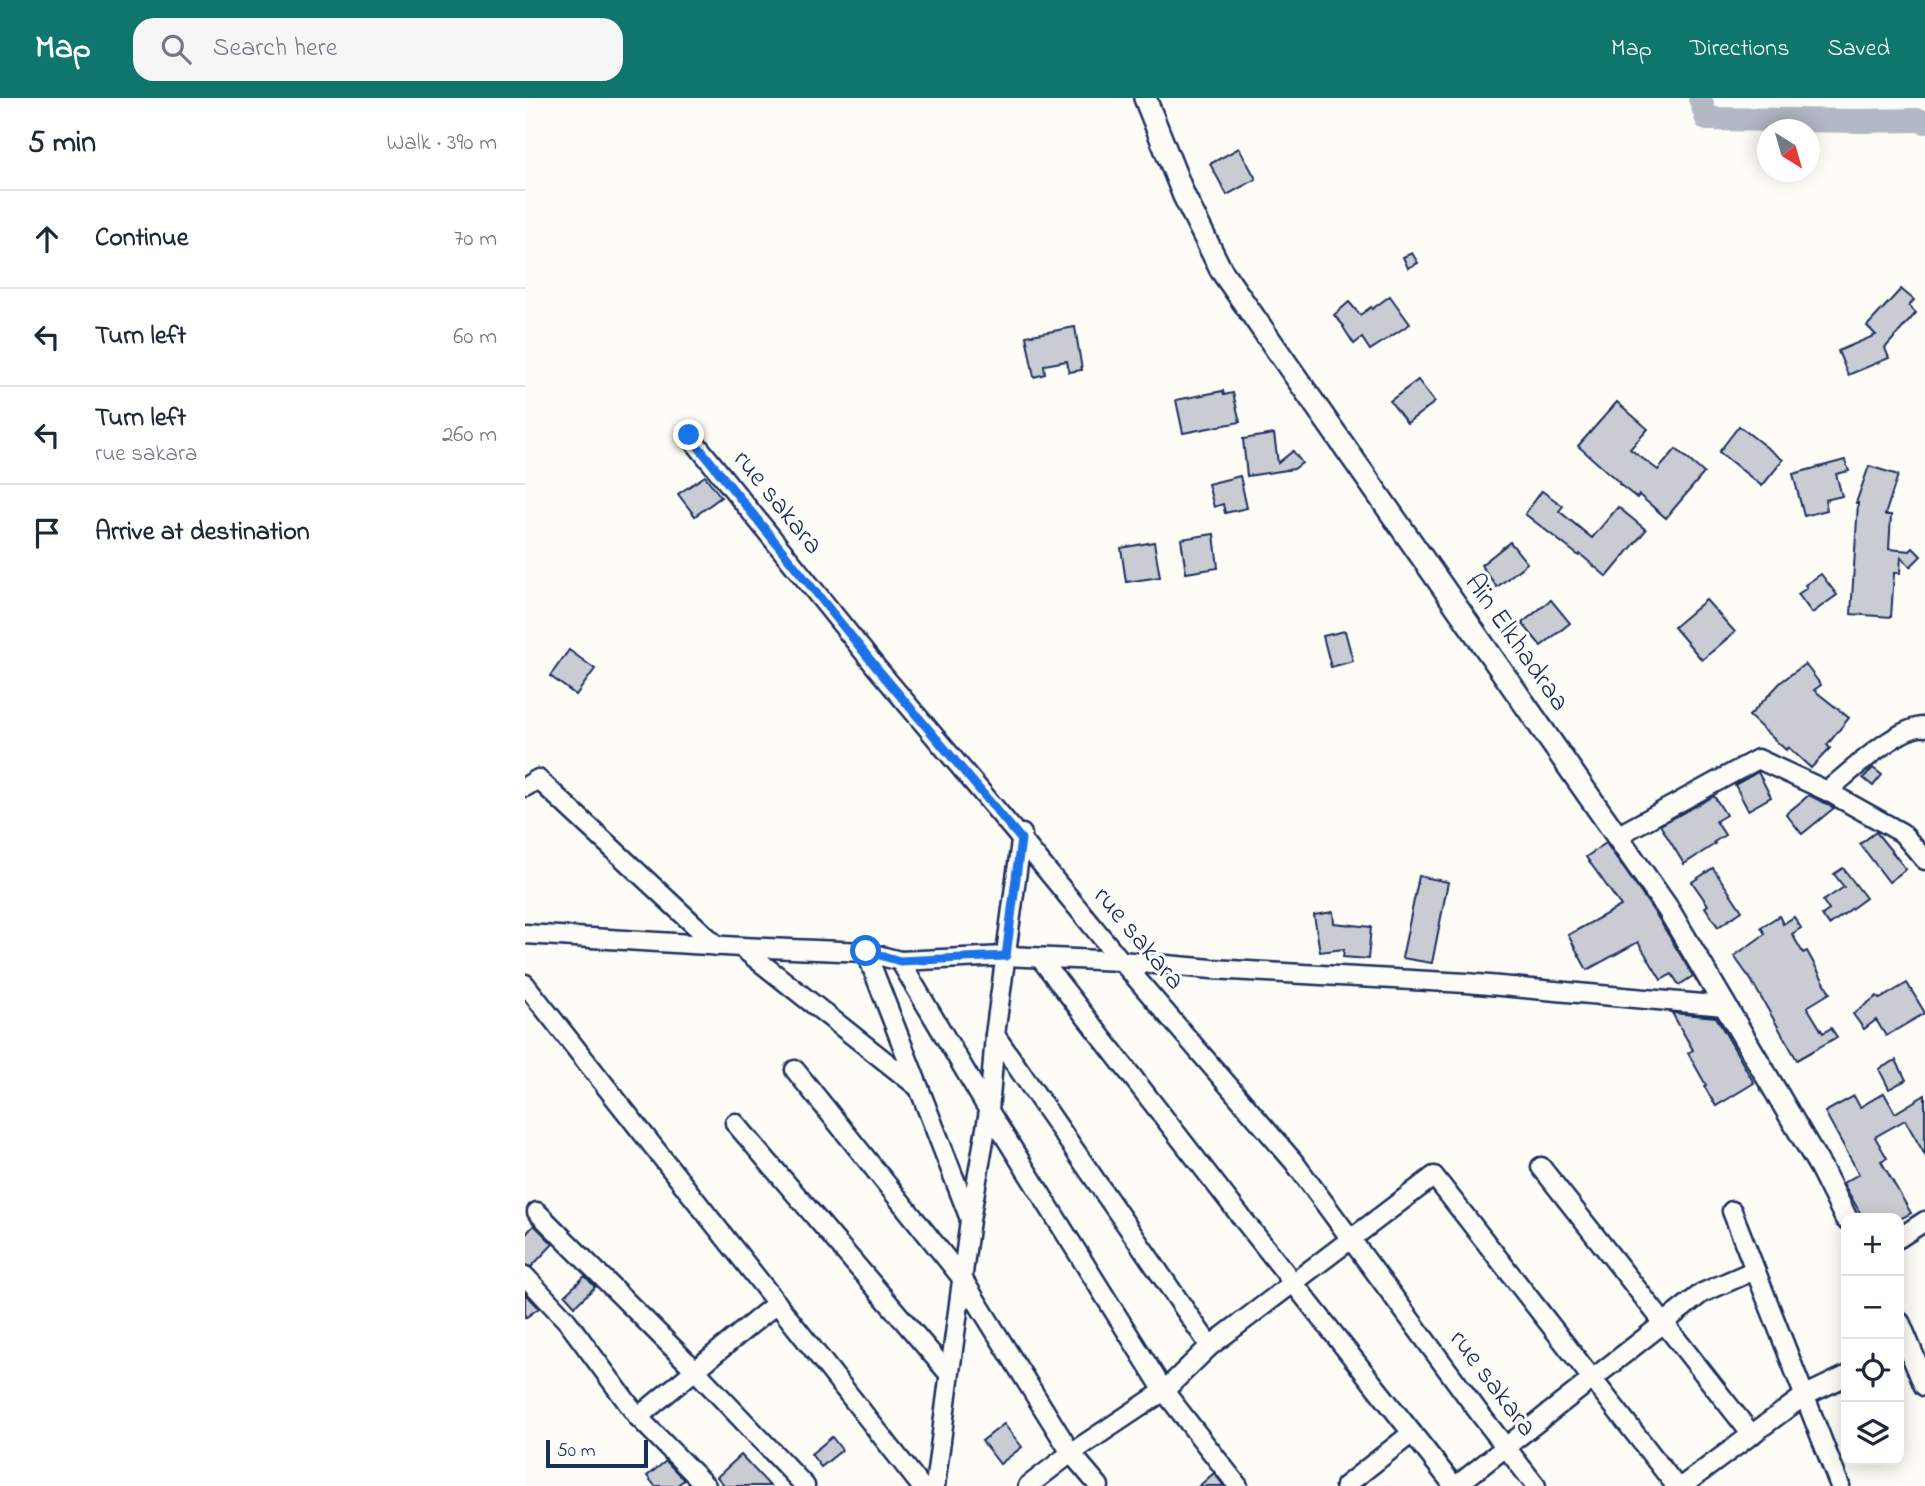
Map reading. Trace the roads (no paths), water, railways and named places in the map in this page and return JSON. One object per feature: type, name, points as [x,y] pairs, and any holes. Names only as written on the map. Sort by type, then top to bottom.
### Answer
[{"type":"main road","name":"Aïn Elkhadraa","points":[[1145,98],[1184,197],[1221,270],[1668,909],[1821,1168],[1843,1213]]},
{"type":"main road","points":[[1904,1348],[1925,1385]]},
{"type":"street","name":"rue sakara","points":[[689,435],[876,667],[1022,833],[1121,961],[1294,1162],[1536,1486]]},
{"type":"street","points":[[1828,791],[1873,753],[1899,736],[1920,726],[1925,727]]},
{"type":"street","points":[[1617,836],[1758,759],[1828,791],[1902,833],[1925,860]]},
{"type":"street","points":[[525,787],[538,779],[717,946]]},
{"type":"street","points":[[935,1486],[970,1220],[989,1111],[995,1035],[1022,833]]},
{"type":"street","points":[[525,934],[717,946],[866,951],[900,961],[1006,956],[1121,961],[1212,969],[1466,983],[1725,1006]]},
{"type":"street","points":[[741,947],[919,1088]]},
{"type":"street","points":[[866,951],[970,1220]]},
{"type":"street","points":[[1040,958],[1455,1486],[1702,1293],[1755,1270]]},
{"type":"street","points":[[900,961],[989,1111],[1164,1391],[1238,1486]]},
{"type":"street","points":[[525,984],[921,1486]]},
{"type":"street","points":[[995,1035],[1210,1346]]},
{"type":"street","points":[[795,1070],[962,1278],[1071,1453],[1099,1486]]},
{"type":"street","points":[[736,1123],[949,1374]]},
{"type":"street","points":[[1541,1167],[1752,1435]]},
{"type":"street","points":[[1028,1486],[1071,1453],[1164,1391],[1210,1346],[1434,1176],[1677,1486]]},
{"type":"street","points":[[1732,1211],[1840,1486]]},
{"type":"street","points":[[537,1212],[696,1371],[805,1486]]},
{"type":"street","points":[[1904,1235],[1925,1221]]},
{"type":"street","points":[[525,1276],[567,1321],[638,1417],[699,1483]]},
{"type":"street","points":[[638,1417],[777,1303]]},
{"type":"street","points":[[1682,1486],[1703,1480],[1752,1435],[1804,1396],[1841,1378]]},
{"type":"street","points":[[1345,1486],[1412,1433]]},
{"type":"waterway","points":[[1700,98],[1707,119],[1925,122]]}]
